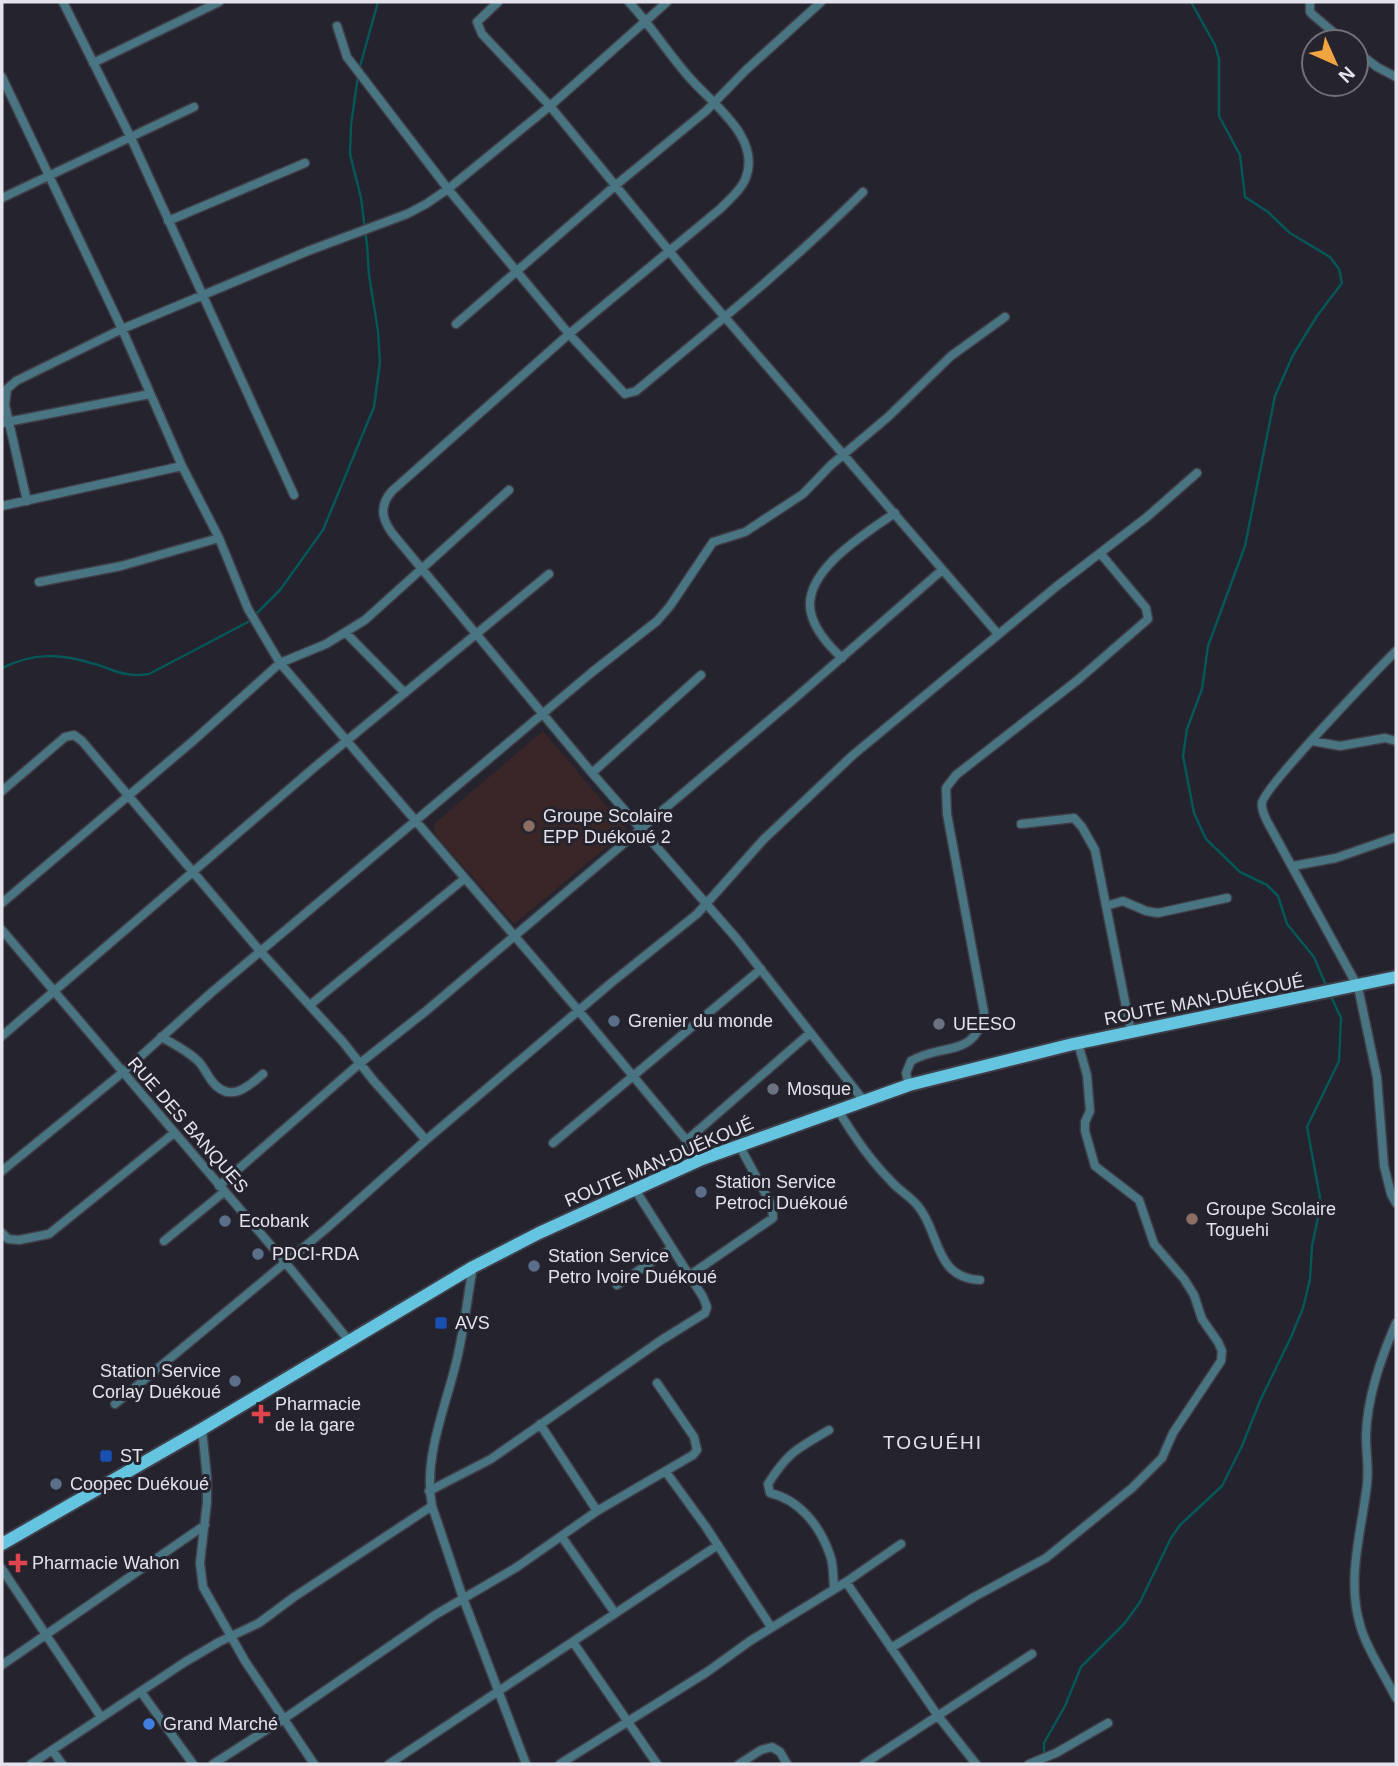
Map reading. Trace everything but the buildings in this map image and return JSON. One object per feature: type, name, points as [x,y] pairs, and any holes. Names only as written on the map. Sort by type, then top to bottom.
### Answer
[{"type":"main road","name":"ROUTE MAN-DUÉKOUÉ","points":[[2,1544],[350,1342],[473,1267],[539,1233],[702,1159],[909,1085],[1078,1043],[1396,977]]},
{"type":"street","points":[[63,2],[131,138],[294,495]]},
{"type":"street","points":[[93,62],[219,2]]},
{"type":"street","points":[[498,2],[477,22],[482,34],[550,106],[999,634]]},
{"type":"street","points":[[629,2],[680,66],[732,122],[744,141],[746,178],[720,209],[569,334],[385,499],[382,512],[388,527],[421,568],[592,773],[708,904],[864,1101]]},
{"type":"street","points":[[27,501],[5,422],[7,389],[16,381],[121,329],[308,251],[407,214],[448,189],[550,106],[667,2]]},
{"type":"street","points":[[456,324],[706,111],[746,69],[821,2]]},
{"type":"street","points":[[1310,2],[1310,12],[1328,28]]},
{"type":"street","points":[[337,26],[346,57],[448,189],[569,334],[614,385],[628,394],[636,391],[824,230],[863,192]]},
{"type":"street","points":[[1370,62],[1396,77]]},
{"type":"street","points":[[3,84],[49,175],[182,466],[219,538],[248,609],[280,663],[579,1011],[702,1159]]},
{"type":"street","points":[[2,198],[194,107]]},
{"type":"street","points":[[168,222],[305,163]]},
{"type":"street","points":[[2,1171],[122,1073],[260,951],[657,621],[713,542],[745,532],[803,494],[844,454],[888,418],[951,356],[1005,317]]},
{"type":"street","points":[[5,422],[150,394]]},
{"type":"street","points":[[2,506],[182,466]]},
{"type":"street","points":[[115,1404],[708,904],[756,847],[853,755],[1197,474]]},
{"type":"street","points":[[2,903],[280,663],[326,644],[365,620],[509,490]]},
{"type":"street","points":[[842,658],[828,644],[815,624],[810,605],[811,593],[821,573],[832,562],[895,513]]},
{"type":"street","points":[[39,582],[121,566],[219,538]]},
{"type":"street","points":[[909,1085],[906,1073],[911,1061],[972,1041],[981,1025],[984,1012],[947,814],[946,788],[956,775],[1087,672],[1148,619],[1146,608],[1100,553]]},
{"type":"street","points":[[164,1241],[359,1063],[426,1011],[942,570]]},
{"type":"street","points":[[2,1036],[270,805],[549,574]]},
{"type":"street","points":[[346,633],[405,694]]},
{"type":"street","points":[[1396,651],[1312,741],[1262,801],[1268,824],[1357,986],[1377,1077],[1384,1166],[1396,1203]]},
{"type":"street","points":[[592,773],[701,674]]},
{"type":"street","points":[[2,791],[69,735],[82,741],[260,951],[343,1042],[426,1140]]},
{"type":"street","points":[[1312,741],[1340,746],[1385,738],[1396,741]]},
{"type":"street","points":[[1021,824],[1074,818],[1095,850],[1131,1032]]},
{"type":"street","points":[[1293,866],[1336,858],[1396,837]]},
{"type":"street","points":[[310,1005],[464,879]]},
{"type":"street","points":[[1106,906],[1123,901],[1158,913],[1227,898]]},
{"type":"street","name":"RUE DES BANQUES","points":[[2,930],[350,1342]]},
{"type":"street","points":[[553,1143],[761,970]]},
{"type":"street","points":[[686,1141],[810,1033]]},
{"type":"street","points":[[161,1037],[197,1061],[212,1082],[225,1090],[235,1093],[245,1090],[263,1074]]},
{"type":"street","points":[[891,1648],[974,1597],[1038,1563],[1132,1488],[1164,1455],[1173,1433],[1221,1361],[1219,1342],[1202,1319],[1195,1295],[1154,1244],[1139,1200],[1095,1166],[1085,1131],[1085,1122],[1090,1111],[1087,1075],[1078,1043]]},
{"type":"street","points":[[838,1110],[853,1136],[881,1171],[919,1207],[939,1253],[960,1275],[970,1280],[980,1280]]},
{"type":"street","points":[[2,1233],[8,1239],[19,1240],[49,1234],[174,1133]]},
{"type":"street","points":[[690,1275],[773,1218],[772,1206],[738,1145]]},
{"type":"street","points":[[429,1491],[471,1471],[705,1313],[706,1303],[636,1191]]},
{"type":"street","points":[[617,1285],[672,1248]]},
{"type":"street","points":[[473,1267],[457,1360],[434,1442],[429,1491],[463,1598],[526,1764]]},
{"type":"street","points":[[1396,1323],[1383,1354],[1369,1406],[1366,1435],[1368,1477],[1355,1569],[1359,1625],[1396,1698]]},
{"type":"street","points":[[213,1764],[285,1718],[349,1672],[562,1537],[597,1511],[693,1455],[697,1444],[657,1383]]},
{"type":"street","points":[[540,1424],[597,1511]]},
{"type":"street","points":[[202,1429],[207,1478],[200,1571],[203,1587],[231,1637],[314,1764]]},
{"type":"street","points":[[829,1430],[793,1451],[781,1463],[768,1484],[770,1493],[784,1496],[803,1509],[819,1533],[831,1557],[834,1589]]},
{"type":"street","points":[[666,1472],[718,1545],[771,1627]]},
{"type":"street","points":[[32,1764],[185,1662],[259,1623],[432,1506]]},
{"type":"street","points":[[2,1665],[205,1525]]},
{"type":"street","points":[[562,1537],[615,1614]]},
{"type":"street","points":[[560,1764],[707,1672],[771,1627],[846,1582],[901,1544]]},
{"type":"street","points":[[389,1764],[718,1545]]},
{"type":"street","points":[[2,1569],[101,1717]]},
{"type":"street","points":[[846,1582],[938,1717],[976,1764]]},
{"type":"street","points":[[573,1642],[657,1764]]},
{"type":"street","points":[[864,1764],[1032,1654]]},
{"type":"street","points":[[141,1692],[193,1764]]},
{"type":"street","points":[[1028,1764],[1056,1753],[1108,1723]]},
{"type":"street","points":[[739,1764],[761,1750],[772,1747],[780,1752],[788,1764]]},
{"type":"street","points":[[52,1750],[62,1764]]},
{"type":"shaded area","name":"Groupe Scolaire EPP Duékoué 2","points":[[543,731],[627,830],[514,924],[434,833],[435,823]]},
{"type":"waterway","points":[[359,70],[378,2]]},
{"type":"waterway","points":[[1191,2],[1215,45],[1219,59],[1219,116],[1240,155],[1245,197],[1268,212],[1290,233],[1330,257],[1339,269],[1342,283],[1317,316],[1293,355],[1275,396],[1245,546],[1208,646],[1202,689],[1187,729],[1183,756],[1194,813],[1206,839],[1240,872],[1267,885],[1278,896],[1287,924],[1314,957],[1327,988]]},
{"type":"waterway","points":[[2,668],[24,659],[57,656],[125,674],[149,674],[248,622],[280,590],[323,530],[374,407],[380,362],[361,198],[350,154],[358,76]]},
{"type":"waterway","points":[[1044,1754],[1044,1743],[1065,1706],[1081,1667],[1124,1624],[1140,1602],[1180,1525],[1222,1486],[1303,1308],[1321,1203],[1307,1127],[1339,1061],[1341,1018],[1330,994]]},
{"type":"place","name":"Groupe Scolaire EPP Duékoué 2","points":[[529,826]]},
{"type":"place","name":"Grenier du monde","points":[[614,1021]]},
{"type":"place","name":"UEESO","points":[[939,1024]]},
{"type":"place","name":"Mosque","points":[[773,1089]]},
{"type":"place","name":"Station Service Petroci Duékoué","points":[[701,1192]]},
{"type":"place","name":"Groupe Scolaire Toguehi","points":[[1192,1219]]},
{"type":"place","name":"Ecobank","points":[[225,1221]]},
{"type":"place","name":"PDCI-RDA","points":[[258,1254]]},
{"type":"place","name":"Station Service Petro Ivoire Duékoué","points":[[534,1266]]},
{"type":"place","name":"AVS","points":[[441,1323]]},
{"type":"place","name":"Station Service Corlay Duékoué","points":[[235,1381]]},
{"type":"place","name":"Pharmacie de la gare","points":[[261,1414]]},
{"type":"place","name":"ST","points":[[106,1456]]},
{"type":"place","name":"Coopec Duékoué","points":[[56,1484]]},
{"type":"place","name":"Pharmacie Wahon","points":[[18,1563]]},
{"type":"place","name":"Grand Marché","points":[[149,1724]]},
{"type":"district","name":"TOGUÉHI","points":[[933,1442]]}]
